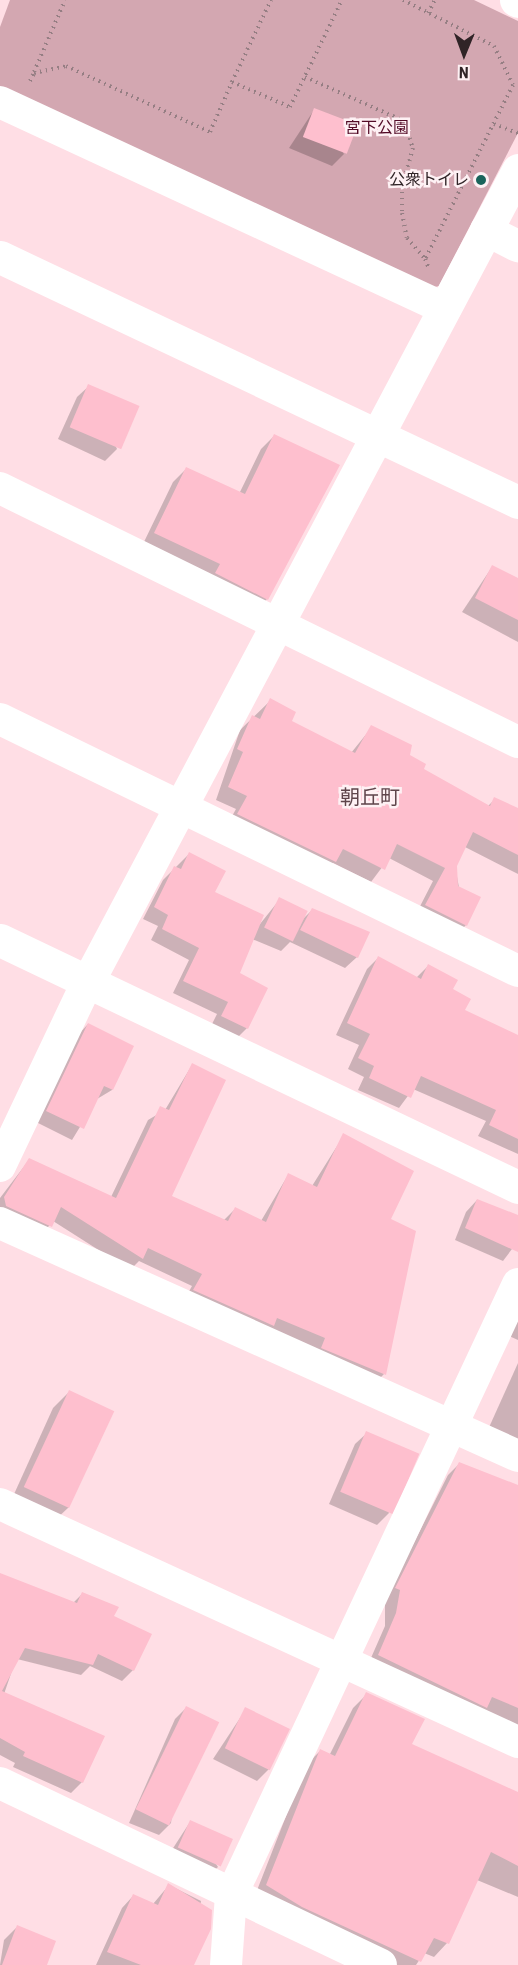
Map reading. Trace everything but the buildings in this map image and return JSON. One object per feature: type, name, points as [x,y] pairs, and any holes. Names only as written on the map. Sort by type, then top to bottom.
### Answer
[{"type":"street","points":[[8,106],[445,309]]},
{"type":"street","points":[[0,1166],[88,981],[182,806],[276,620],[518,170]]},
{"type":"street","points":[[486,230],[518,246]]},
{"type":"street","points":[[0,256],[518,502]]},
{"type":"street","points":[[0,488],[276,620],[518,742]]},
{"type":"street","points":[[0,720],[182,806],[518,971]]},
{"type":"street","points":[[0,940],[518,1187]]},
{"type":"street","points":[[0,1223],[518,1456]]},
{"type":"street","points":[[226,1965],[231,1896],[345,1660],[518,1284]]},
{"type":"street","points":[[0,1503],[345,1660],[518,1742]]},
{"type":"street","points":[[0,1783],[231,1896],[381,1965]]},
{"type":"path","points":[[8,106],[34,73],[65,0]]},
{"type":"path","points":[[34,73],[66,66],[210,132],[271,0]]},
{"type":"path","points":[[232,82],[290,107],[342,0]]},
{"type":"path","points":[[403,0],[494,46],[513,85],[450,209]]},
{"type":"path","points":[[428,13],[435,0]]},
{"type":"path","points":[[305,77],[404,121],[412,148],[402,186],[402,213],[407,238],[425,259]]},
{"type":"path","points":[[494,124],[518,133]]},
{"type":"green space","name":"宮下公園","points":[[10,0],[474,0],[518,21],[518,133],[439,286],[422,290],[0,89],[0,27]]},
{"type":"place","name":"公衆トイレ","points":[[481,180]]},
{"type":"district","name":"朝丘町","points":[[370,797]]}]
